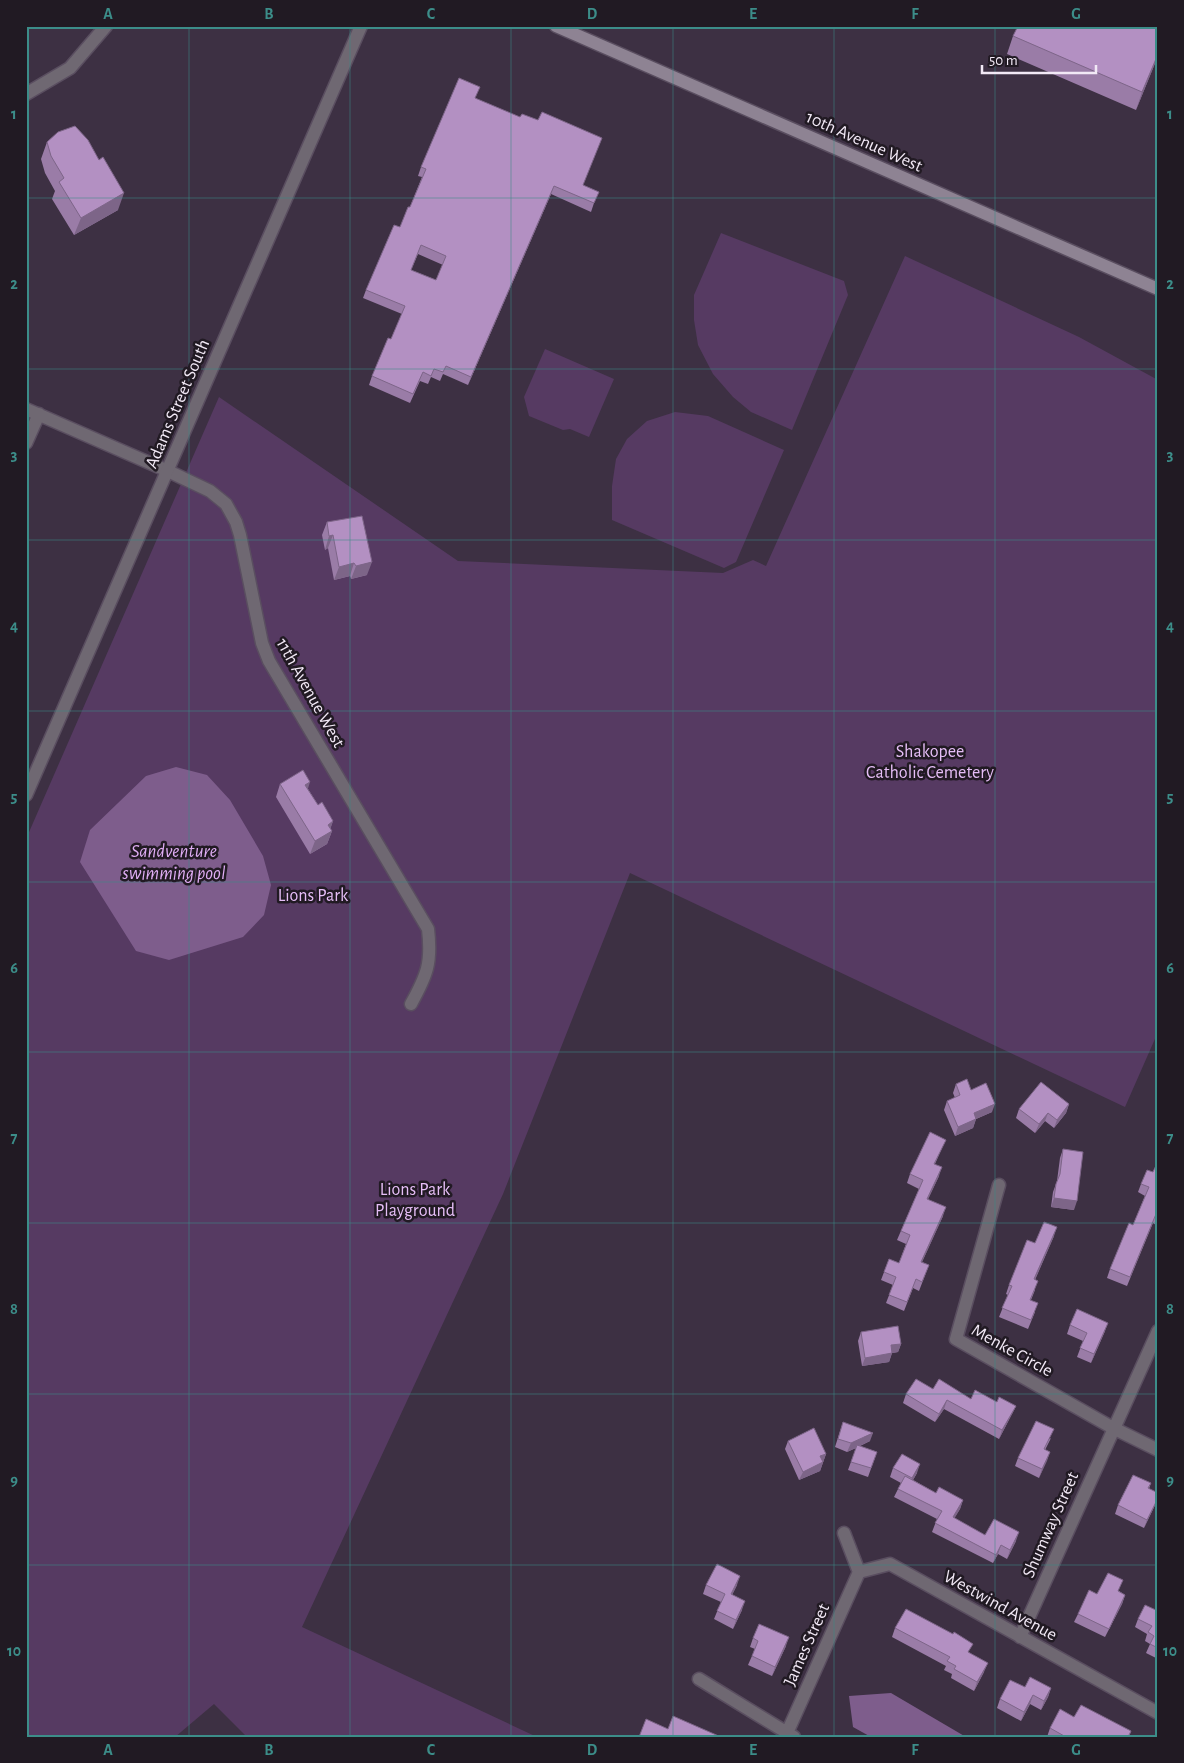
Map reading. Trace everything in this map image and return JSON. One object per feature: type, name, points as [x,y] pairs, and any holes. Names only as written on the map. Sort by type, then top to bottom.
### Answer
[{"type":"main road","name":"10th Avenue West","points":[[556,26],[1158,289]]},
{"type":"street","points":[[26,94],[70,68],[106,26]]},
{"type":"street","name":"Adams Street South","points":[[26,794],[361,26]]},
{"type":"street","name":"11th Avenue West","points":[[26,409],[210,491],[226,504],[232,512],[240,535],[262,643],[269,661],[428,929],[430,943],[429,966],[411,1004]]},
{"type":"street","points":[[26,443],[39,414]]},
{"type":"street","name":"Menke Circle","points":[[999,1185],[956,1339],[1113,1428]]},
{"type":"street","name":"Shumway Street","points":[[1020,1637],[1158,1331]]},
{"type":"street","points":[[1113,1428],[1158,1450]]},
{"type":"street","points":[[844,1533],[859,1572]]},
{"type":"street","name":"Westwind Avenue","points":[[859,1572],[890,1564],[1158,1713]]},
{"type":"street","name":"James Street","points":[[791,1735],[859,1572]]},
{"type":"street","points":[[700,1678],[791,1735]]},
{"type":"green space","points":[[721,233],[844,281],[848,295],[792,430],[751,412],[733,397],[713,374],[698,345],[694,320],[694,295]]},
{"type":"green space","name":"Lions Park","points":[[905,256],[1079,337],[1158,380],[1158,1032],[1125,1107],[630,873],[503,1194],[302,1627],[537,1737],[247,1737],[214,1704],[175,1737],[26,1737],[26,839],[219,397],[458,561],[723,573],[753,560],[766,566]]},
{"type":"green space","points":[[545,349],[614,379],[589,437],[570,429],[563,430],[529,416],[524,397]]},
{"type":"green space","points":[[675,412],[708,416],[784,450],[736,562],[724,568],[612,520],[612,486],[616,459],[627,439],[647,421]]},
{"type":"water","name":"Sandventure swimming pool","points":[[176,767],[207,775],[230,800],[263,856],[271,885],[264,915],[243,937],[169,960],[136,951],[80,862],[90,830],[146,776]]},
{"type":"water","points":[[891,1693],[966,1737],[871,1737],[853,1727],[849,1696]]},
{"type":"building","points":[[1018,26],[1158,26],[1158,54],[1142,92],[1013,36]]},
{"type":"building","points":[[459,78],[480,87],[475,98],[520,117],[522,114],[538,120],[542,112],[602,138],[583,185],[599,192],[594,203],[554,186],[471,377],[446,366],[443,372],[434,369],[431,376],[423,372],[413,394],[372,376],[388,338],[391,339],[405,306],[366,290],[394,225],[400,227],[408,207],[410,207],[426,169],[421,167]],"holes":[[[421,245],[446,256],[436,280],[411,270]]]},
{"type":"building","points":[[75,126],[88,140],[99,160],[103,157],[124,193],[81,218],[59,182],[64,178],[51,156],[47,142],[58,132]]},
{"type":"building","points":[[362,516],[372,562],[356,566],[354,563],[339,567],[333,535],[329,536],[327,522]]},
{"type":"building","points":[[303,770],[310,782],[305,785],[318,805],[322,802],[333,821],[328,825],[332,831],[315,841],[280,784]]},
{"type":"building","points":[[967,1079],[971,1090],[986,1083],[995,1104],[974,1113],[976,1119],[958,1127],[947,1101],[960,1095],[956,1084]]},
{"type":"building","points":[[1041,1082],[1069,1104],[1057,1120],[1048,1113],[1039,1124],[1019,1109]]},
{"type":"building","points":[[930,1132],[946,1140],[934,1164],[942,1167],[927,1199],[946,1207],[921,1262],[929,1265],[922,1282],[916,1279],[907,1302],[889,1295],[896,1277],[884,1272],[889,1259],[899,1263],[910,1235],[901,1231],[923,1180],[910,1174]]},
{"type":"building","points":[[1063,1149],[1083,1152],[1077,1201],[1054,1198],[1060,1174]]},
{"type":"building","points":[[1158,1161],[1158,1215],[1156,1214],[1130,1277],[1110,1269],[1129,1223],[1133,1225],[1149,1187],[1141,1184],[1147,1170],[1153,1172]]},
{"type":"building","points":[[1044,1222],[1057,1227],[1034,1279],[1038,1281],[1030,1300],[1038,1303],[1031,1320],[1002,1308],[1012,1286],[1009,1285],[1027,1240],[1035,1243]]},
{"type":"building","points":[[1077,1309],[1108,1323],[1094,1354],[1080,1348],[1087,1333],[1070,1325]]},
{"type":"building","points":[[898,1326],[901,1344],[891,1345],[892,1353],[865,1358],[861,1332]]},
{"type":"building","points":[[916,1379],[933,1389],[939,1379],[971,1399],[975,1390],[997,1402],[999,1397],[1016,1406],[1002,1430],[947,1400],[939,1414],[906,1394]]},
{"type":"building","points":[[1036,1421],[1054,1429],[1044,1449],[1050,1452],[1042,1469],[1018,1458]]},
{"type":"building","points":[[843,1422],[873,1433],[851,1443],[838,1439]]},
{"type":"building","points":[[814,1428],[826,1454],[820,1456],[823,1462],[803,1472],[788,1441]]},
{"type":"building","points":[[857,1445],[877,1452],[871,1468],[851,1462]]},
{"type":"building","points":[[902,1454],[920,1464],[912,1478],[893,1468]]},
{"type":"building","points":[[1133,1475],[1151,1483],[1148,1488],[1158,1493],[1158,1498],[1147,1520],[1118,1505]]},
{"type":"building","points":[[905,1476],[936,1493],[939,1487],[963,1500],[953,1517],[985,1535],[994,1519],[1019,1532],[1010,1550],[1001,1545],[996,1555],[935,1523],[942,1511],[898,1489]]},
{"type":"building","points":[[717,1564],[740,1576],[731,1594],[745,1601],[736,1620],[717,1611],[725,1594],[706,1585]]},
{"type":"building","points":[[1108,1573],[1123,1580],[1118,1591],[1125,1595],[1109,1629],[1078,1614],[1089,1590],[1097,1594]]},
{"type":"building","points":[[1145,1605],[1158,1611],[1158,1648],[1150,1644],[1154,1636],[1148,1632],[1152,1626],[1138,1619]]},
{"type":"building","points":[[906,1609],[953,1634],[954,1632],[973,1644],[968,1652],[988,1663],[977,1682],[954,1669],[956,1666],[947,1661],[950,1657],[895,1628]]},
{"type":"building","points":[[759,1624],[789,1637],[775,1667],[752,1656],[758,1641],[753,1638]]},
{"type":"building","points":[[1030,1677],[1051,1688],[1044,1701],[1033,1695],[1024,1712],[1000,1699],[1010,1680],[1025,1687]]},
{"type":"building","points":[[1081,1705],[1131,1731],[1128,1737],[1066,1737],[1050,1728],[1060,1709],[1074,1717]]},
{"type":"building","points":[[673,1716],[721,1737],[639,1737],[646,1719],[668,1729]]},
{"type":"park label","name":"Shakopee Catholic Cemetery","points":[[930,762]]},
{"type":"park label","name":"Lions Park Playground","points":[[415,1200]]}]
